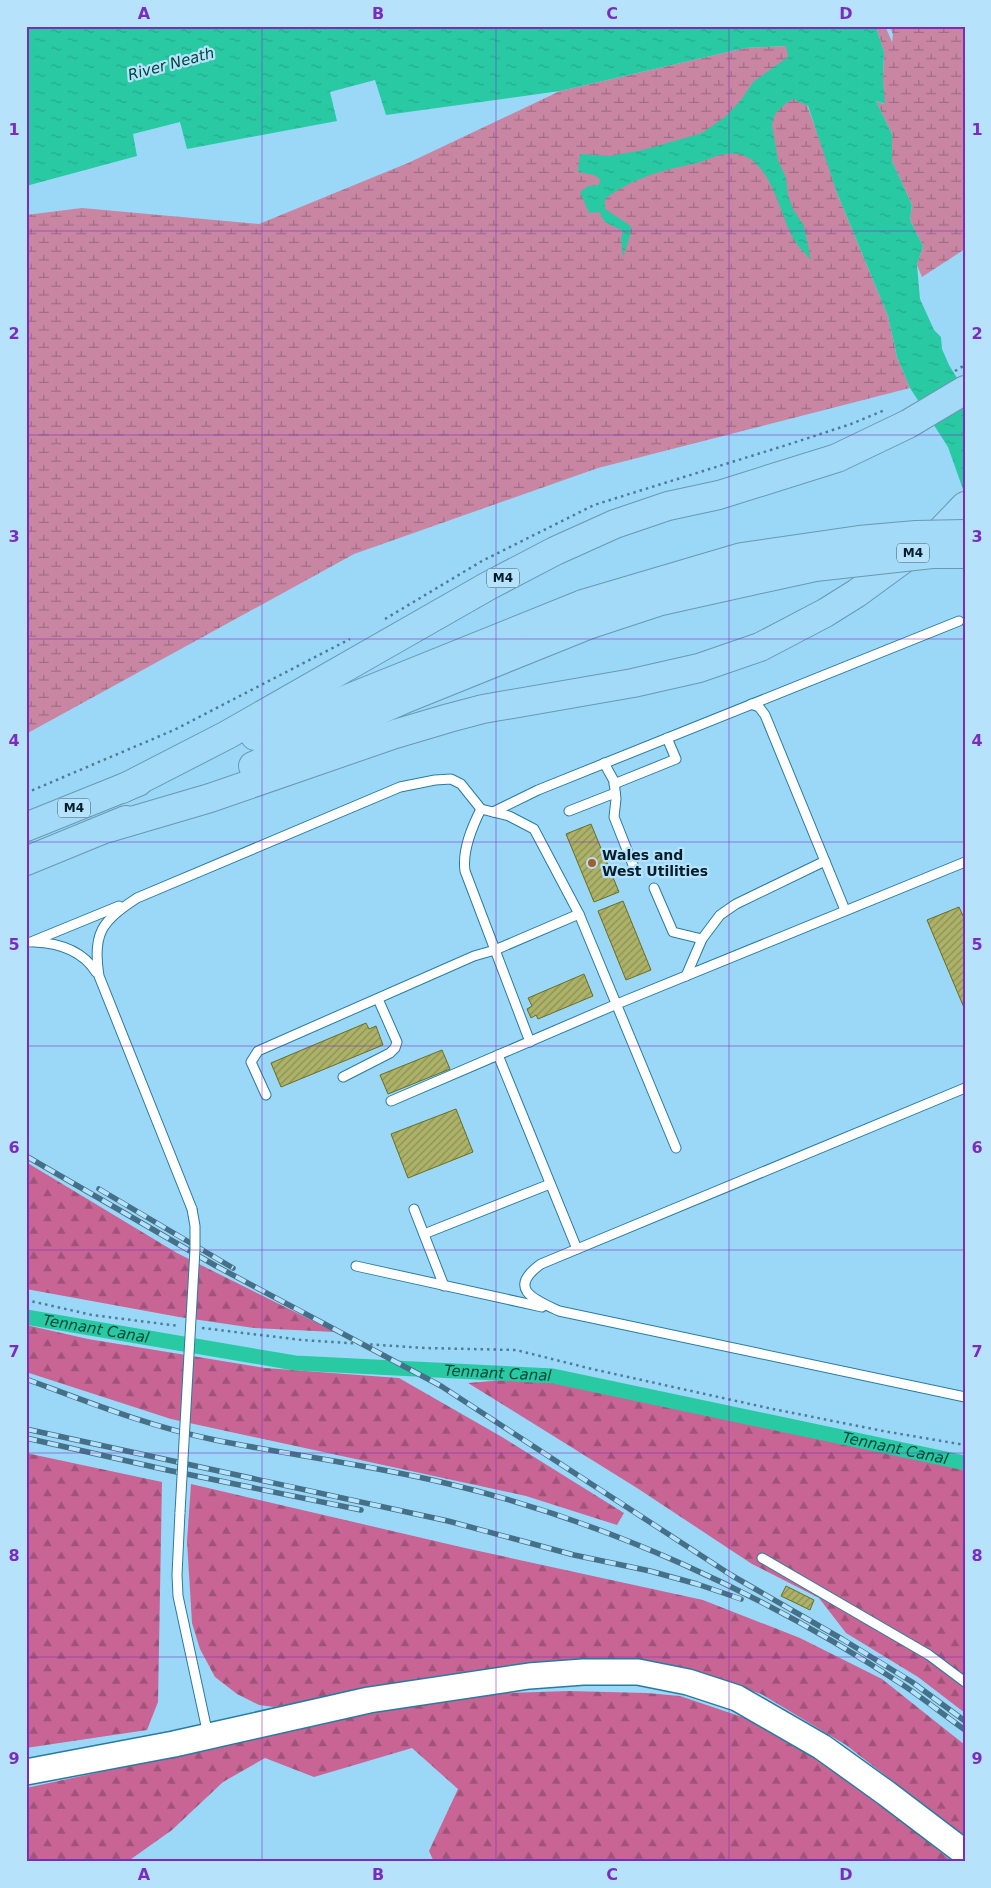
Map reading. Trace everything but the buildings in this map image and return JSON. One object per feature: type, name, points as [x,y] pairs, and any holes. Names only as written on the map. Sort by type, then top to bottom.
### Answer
[{"type":"highway","name":"M4","points":[[122,789],[227,736],[488,586],[555,551],[614,524],[668,506],[719,495],[837,458],[908,424],[965,390]]},
{"type":"highway","name":"M4","points":[[108,828],[210,798],[395,734],[449,718],[483,710],[633,683],[699,668],[760,647],[825,613],[857,593],[939,533],[965,506]]},
{"type":"highway","name":"M4","points":[[26,827],[361,694],[742,557],[859,540],[916,535],[965,534]]},
{"type":"highway","name":"M4","points":[[26,861],[108,828],[407,698],[585,614],[661,601],[815,567],[932,554],[965,554]]},
{"type":"main road","points":[[26,1772],[174,1744],[369,1700],[510,1679],[583,1672],[638,1672],[688,1682],[736,1698],[822,1747],[965,1853]]},
{"type":"lane","points":[[493,812],[538,790],[959,621]]},
{"type":"lane","points":[[751,704],[760,707],[765,715],[846,910]]},
{"type":"lane","points":[[569,811],[676,759],[667,738]]},
{"type":"lane","points":[[604,763],[615,788],[614,817],[634,870]]},
{"type":"lane","points":[[29,942],[400,787],[435,780],[451,780],[461,784],[481,809],[509,816],[534,829],[579,914],[676,1148]]},
{"type":"lane","points":[[481,809],[465,850],[463,860],[465,871],[530,1042]]},
{"type":"lane","points":[[686,976],[702,939],[720,915],[736,904],[825,861]]},
{"type":"lane","points":[[391,1101],[617,1004],[965,862]]},
{"type":"lane","points":[[654,888],[674,932],[702,939]]},
{"type":"lane","points":[[137,898],[116,912],[104,925],[98,941],[96,960],[99,976],[192,1209],[195,1226],[177,1575],[178,1596],[208,1736]]},
{"type":"lane","points":[[266,1095],[251,1062],[258,1051],[474,956],[495,950],[579,914]]},
{"type":"lane","points":[[29,942],[50,942],[74,950],[89,961],[99,976]]},
{"type":"lane","points":[[343,1076],[390,1053],[395,1048],[397,1042],[378,999]]},
{"type":"lane","points":[[498,1055],[577,1249]]},
{"type":"lane","points":[[559,1311],[534,1299],[528,1293],[525,1282],[530,1272],[541,1264],[965,1088]]},
{"type":"lane","points":[[424,1234],[550,1184]]},
{"type":"lane","points":[[414,1209],[444,1286]]},
{"type":"lane","points":[[356,1266],[559,1311],[965,1396]]},
{"type":"lane","points":[[762,1558],[929,1655],[965,1682]]},
{"type":"path","points":[[26,1300],[92,1315],[184,1326]]},
{"type":"path","points":[[193,1327],[302,1340],[425,1348],[516,1350],[768,1408],[965,1445]]},
{"type":"green space","points":[[879,26],[886,28],[892,42],[893,35],[890,26],[965,26],[965,249],[922,277],[917,265],[923,246],[910,220],[912,205],[892,161],[892,134],[876,101],[884,104],[884,52],[877,30]]},
{"type":"green space","points":[[787,46],[789,57],[824,151],[837,193],[888,316],[897,357],[910,388],[598,468],[354,554],[26,734],[26,215],[82,208],[259,224],[408,163],[560,91],[745,48]]},
{"type":"green space","points":[[26,1162],[177,1253],[335,1332],[254,1328],[179,1317],[26,1289]]},
{"type":"green space","points":[[26,1325],[88,1339],[265,1368],[399,1378],[502,1437],[624,1513],[617,1525],[526,1496],[171,1419],[26,1372]]},
{"type":"green space","points":[[553,1376],[965,1463],[965,1713],[918,1677],[846,1633],[819,1598],[752,1564],[637,1488],[468,1383]]},
{"type":"green space","points":[[26,1453],[162,1482],[158,1702],[147,1730],[26,1748]]},
{"type":"green space","points":[[191,1484],[465,1548],[703,1600],[800,1638],[882,1679],[965,1745],[965,1837],[846,1745],[761,1694],[706,1675],[379,1688],[274,1707],[259,1705],[237,1694],[215,1677],[200,1649],[192,1623],[187,1541]]},
{"type":"green space","points":[[568,1691],[647,1693],[680,1696],[754,1721],[803,1748],[892,1813],[953,1862],[434,1862],[429,1851],[458,1789],[412,1748],[314,1777],[265,1758],[223,1782],[172,1830],[127,1862],[26,1862],[26,1788],[193,1752],[398,1703],[479,1694]]},
{"type":"water","name":"River Neath","points":[[26,26],[879,26],[877,30],[884,52],[885,104],[876,101],[892,134],[892,161],[912,205],[910,220],[923,246],[917,265],[920,299],[934,330],[941,337],[942,349],[949,365],[965,391],[965,495],[948,447],[910,388],[897,357],[888,316],[837,193],[808,106],[793,99],[775,114],[772,125],[778,160],[786,178],[788,195],[793,209],[804,226],[811,260],[794,239],[770,182],[762,170],[752,160],[740,154],[726,154],[658,172],[625,186],[605,199],[605,209],[631,226],[630,236],[623,257],[621,239],[623,231],[605,222],[599,212],[589,213],[580,192],[588,186],[599,185],[600,179],[594,175],[578,172],[580,154],[610,156],[643,150],[702,133],[725,117],[741,100],[753,82],[788,57],[786,46],[745,48],[560,91],[386,115],[375,80],[330,92],[337,121],[187,149],[180,122],[133,134],[137,156],[26,186]]},
{"type":"waterway","name":"Tennant Canal","points":[[26,1317],[295,1363],[553,1376],[965,1463]]},
{"type":"railway","points":[[26,1156],[216,1266],[441,1386],[731,1575],[912,1682],[965,1721]]},
{"type":"railway","points":[[99,1189],[233,1268]]},
{"type":"railway","points":[[26,1379],[119,1413],[191,1435],[445,1483],[565,1518],[624,1540],[683,1564],[796,1620],[903,1685],[965,1730]]},
{"type":"railway","points":[[26,1429],[448,1521],[574,1555],[650,1571],[741,1599]]},
{"type":"railway","points":[[26,1438],[167,1470],[361,1510]]},
{"type":"place","name":"Wales and West Utilities","points":[[592,863]]}]
